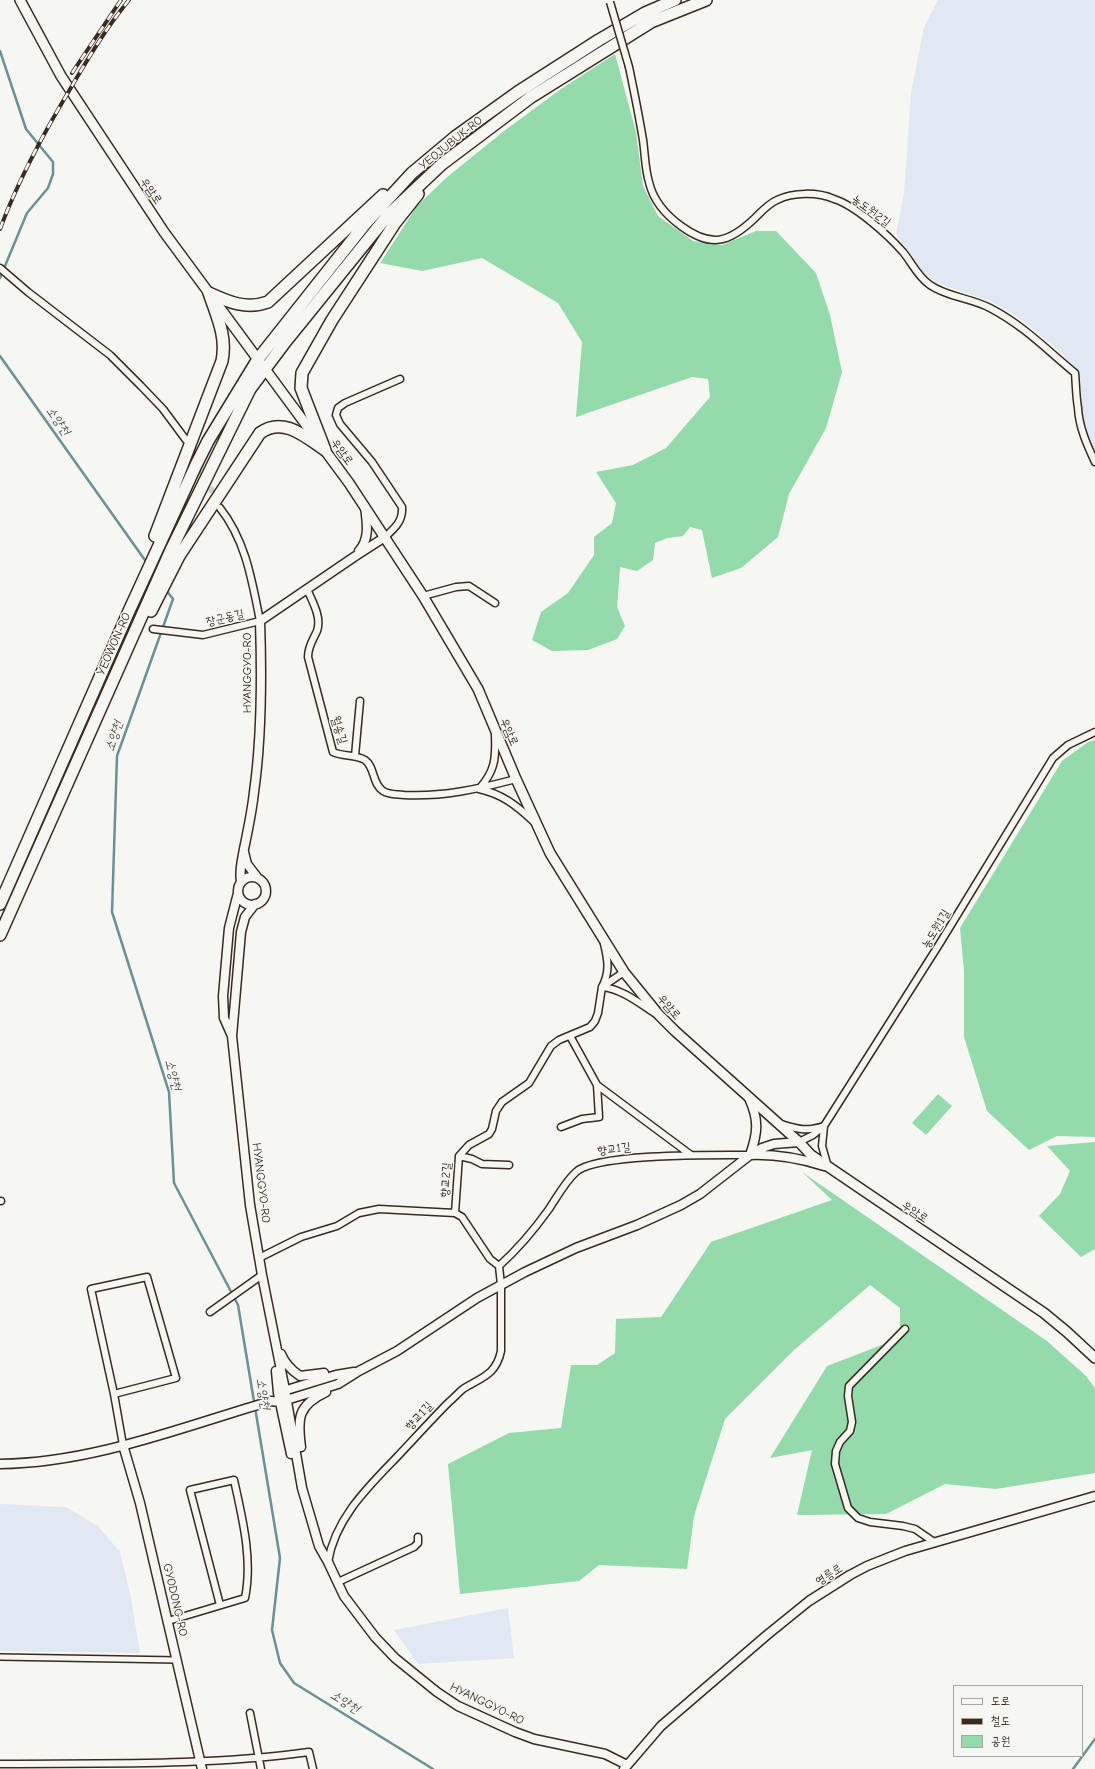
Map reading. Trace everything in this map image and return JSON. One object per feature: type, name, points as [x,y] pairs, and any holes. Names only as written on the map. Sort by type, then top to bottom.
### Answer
[{"type":"highway","name":"YEOJUBUK-RO","points":[[258,359],[365,224],[412,172],[455,137],[518,92],[599,40],[645,13],[675,0]]},
{"type":"highway","name":"YEOJUBUK-RO","points":[[266,369],[286,341],[388,215],[442,164],[531,97],[651,22],[706,0]]},
{"type":"highway","points":[[325,450],[301,388],[301,380],[305,366],[332,320],[396,223],[442,164]]},
{"type":"highway","points":[[209,293],[235,305],[257,306],[268,302],[382,196],[412,172]]},
{"type":"highway","points":[[159,536],[222,361],[224,348],[223,334],[209,293]]},
{"type":"highway","points":[[159,536],[208,441],[258,359]]},
{"type":"highway","name":"YEOWON-RO","points":[[0,935],[138,622],[175,553],[250,389],[266,369]]},
{"type":"highway","points":[[175,553],[260,433],[265,429],[279,426],[292,428],[325,450]]},
{"type":"highway","name":"YEOWON-RO","points":[[0,904],[129,611],[133,592],[159,536]]},
{"type":"main road","name":"우암로","points":[[20,0],[61,76],[164,232],[325,450],[365,507],[423,596],[478,689],[535,823],[550,853],[624,972],[659,1015],[700,1055],[799,1142],[811,1155],[828,1168],[1044,1313],[1095,1358]]},
{"type":"street","name":"농도원2길","points":[[610,1],[629,67],[649,182],[660,206],[672,219],[690,232],[702,238],[714,241],[724,240],[733,235],[746,226],[766,207],[776,200],[789,196],[823,195],[852,207],[893,242],[930,285],[989,307],[1022,326],[1075,373],[1081,424],[1086,444],[1095,462]]},
{"type":"street","points":[[0,268],[28,292],[110,355],[162,409],[186,440]]},
{"type":"street","points":[[385,537],[400,523],[403,515],[402,507],[372,462],[340,424],[336,415],[338,408],[344,403],[400,379]]},
{"type":"street","points":[[354,557],[363,547],[366,537],[367,524],[365,507]]},
{"type":"street","points":[[220,508],[228,518],[241,544],[248,564],[260,621]]},
{"type":"street","name":"HYANGGYO-RO","points":[[241,882],[240,864],[244,852],[254,793],[258,752],[262,681],[260,621],[385,537]]},
{"type":"street","points":[[423,596],[456,587],[469,586],[495,603]]},
{"type":"street","name":"월송길","points":[[307,589],[317,611],[318,619],[318,629],[308,648],[308,657],[333,752],[340,755],[355,756],[366,760],[370,765],[377,784],[383,791],[392,794],[423,796],[461,792],[479,789],[516,779]]},
{"type":"street","name":"장군동길","points":[[153,629],[203,635],[260,621]]},
{"type":"street","points":[[355,756],[360,701]]},
{"type":"street","points":[[479,789],[489,778],[494,764],[496,751],[495,728]]},
{"type":"street","name":"농도원1길","points":[[799,1142],[813,1135],[824,1126],[940,943],[1053,758],[1068,745],[1095,732]]},
{"type":"street","points":[[479,789],[493,792],[504,797],[516,805],[535,823]]},
{"type":"street","points":[[244,852],[247,864],[262,881],[266,891],[260,902],[250,905],[244,902],[238,893],[241,882],[245,878],[257,877]]},
{"type":"street","name":"HYANGGYO-RO","points":[[232,1036],[224,1018],[223,996],[229,928],[238,893]]},
{"type":"street","name":"HYANGGYO-RO","points":[[255,904],[245,917],[241,932],[232,1036],[250,1205],[262,1275],[274,1332],[273,1345],[284,1401],[292,1459],[299,1467],[309,1517],[319,1546],[344,1596],[375,1637],[395,1658],[423,1681],[458,1706],[495,1724],[534,1739],[605,1754],[625,1767]]},
{"type":"street","name":"향교2길","points":[[259,1258],[301,1237],[337,1226],[367,1210],[379,1209],[455,1213],[459,1156],[469,1145],[489,1134],[492,1130],[496,1111],[502,1102],[529,1083],[551,1046],[558,1040],[590,1027],[595,1021],[602,987],[608,971],[608,959],[604,940]]},
{"type":"street","points":[[602,987],[624,972]]},
{"type":"street","points":[[602,987],[611,988],[620,992],[659,1015]]},
{"type":"street","points":[[570,1036],[597,1085],[691,1155]]},
{"type":"street","points":[[561,1127],[582,1119],[599,1117],[597,1085]]},
{"type":"street","points":[[749,1097],[755,1111],[757,1125],[756,1136],[750,1155],[785,1156],[804,1160],[828,1168]]},
{"type":"street","points":[[777,1123],[798,1129],[811,1130],[824,1126],[822,1146],[828,1168]]},
{"type":"street","name":"향교1길","points":[[284,1401],[338,1384],[396,1351],[452,1313],[501,1285],[576,1248],[637,1225],[681,1205],[700,1194],[750,1155],[774,1144],[799,1142]]},
{"type":"street","name":"향교1길","points":[[328,1562],[331,1547],[343,1521],[366,1489],[449,1402],[463,1390],[486,1376],[495,1368],[502,1351],[501,1285],[499,1266],[516,1251],[570,1179],[582,1168],[605,1161],[691,1155],[750,1155]]},
{"type":"street","points":[[459,1156],[472,1159],[482,1164],[509,1165]]},
{"type":"street","points":[[455,1213],[462,1217],[490,1259],[499,1266]]},
{"type":"street","points":[[212,1310],[262,1275]]},
{"type":"street","points":[[114,1394],[176,1378],[147,1277],[91,1289],[114,1394],[123,1445]]},
{"type":"street","points":[[905,1329],[850,1386],[848,1396],[852,1422],[850,1431],[840,1442],[836,1451],[835,1464],[848,1508],[858,1518],[870,1522],[915,1529],[934,1542]]},
{"type":"street","points":[[274,1332],[284,1362],[290,1370],[300,1376],[327,1373],[336,1375]]},
{"type":"street","name":"향교1길","points":[[282,1391],[336,1375],[358,1372]]},
{"type":"street","points":[[299,1467],[302,1455],[298,1419],[302,1409],[310,1401],[336,1388],[338,1384]]},
{"type":"street","points":[[268,1402],[282,1391]]},
{"type":"street","points":[[0,1464],[36,1463],[63,1459],[123,1445],[268,1402],[284,1401]]},
{"type":"street","name":"GYODONG-RO","points":[[123,1445],[140,1503],[201,1765]]},
{"type":"street","points":[[168,1621],[245,1598],[248,1583],[244,1527],[234,1480],[190,1490],[220,1605]]},
{"type":"street","name":"영릉로","points":[[618,1769],[625,1767],[661,1726],[767,1635],[809,1601],[867,1566],[905,1551],[934,1542],[1095,1496]]},
{"type":"street","points":[[338,1582],[414,1548],[418,1543],[418,1537]]},
{"type":"street","points":[[0,1657],[177,1660]]},
{"type":"street","points":[[250,1713],[261,1769]]},
{"type":"street","points":[[0,1764],[76,1766],[201,1765],[309,1752],[313,1769]]},
{"type":"shaded area","points":[[938,0],[1095,0],[1095,452],[1087,433],[1079,397],[1064,355],[1018,317],[990,301],[937,283],[924,274],[896,234],[904,194],[911,93],[924,27]]},
{"type":"shaded area","points":[[0,1504],[66,1507],[98,1526],[120,1552],[131,1598],[140,1653],[0,1651]]},
{"type":"shaded area","points":[[508,1608],[514,1658],[418,1664],[394,1630]]},
{"type":"green space","points":[[615,54],[636,132],[643,186],[658,216],[693,241],[722,245],[756,231],[776,231],[816,273],[830,315],[842,372],[826,428],[789,494],[778,537],[741,568],[712,578],[702,530],[690,527],[683,536],[667,538],[655,543],[653,560],[637,571],[620,567],[617,607],[625,626],[617,639],[588,650],[552,651],[532,640],[541,612],[568,593],[594,555],[594,537],[612,523],[616,503],[596,472],[633,465],[666,448],[710,397],[708,379],[692,377],[576,417],[582,342],[558,303],[482,258],[422,271],[380,263],[417,206],[446,178],[504,131],[561,89]]},
{"type":"green space","points":[[1095,740],[1095,1137],[1057,1136],[1029,1150],[987,1111],[964,1037],[964,971],[960,928],[1062,761],[1088,742]]},
{"type":"green space","points":[[938,1094],[952,1106],[926,1135],[912,1123]]},
{"type":"green space","points":[[1095,1142],[1095,1249],[1081,1257],[1039,1216],[1060,1194],[1070,1171],[1047,1146]]},
{"type":"green space","points":[[802,1172],[1047,1341],[1086,1376],[1095,1388],[1095,1473],[996,1489],[945,1484],[886,1514],[797,1515],[812,1450],[770,1458],[827,1366],[900,1338],[900,1308],[870,1285],[794,1350],[725,1419],[694,1516],[687,1569],[599,1565],[579,1581],[460,1594],[448,1464],[509,1433],[561,1428],[571,1365],[597,1365],[615,1353],[616,1319],[661,1317],[711,1242],[832,1200]]},
{"type":"waterway","points":[[0,51],[26,129],[53,162],[53,174],[48,188],[27,213],[0,278]]},
{"type":"waterway","name":"소양천","points":[[0,356],[147,563]]},
{"type":"waterway","name":"소양천","points":[[166,590],[173,599],[117,756],[112,912],[169,1092],[174,1183],[238,1305],[280,1558],[272,1630],[280,1663],[294,1683],[433,1769]]},
{"type":"waterway","name":"소양천","points":[[1083,1755],[1095,1739]]},
{"type":"waterway","name":"소양천","points":[[1073,1769],[1082,1757]]},
{"type":"tunnel","points":[[189,447],[217,501]]},
{"type":"railway","points":[[72,73],[121,0]]},
{"type":"railway","points":[[0,229],[31,159],[49,125],[97,44],[129,0]]}]
